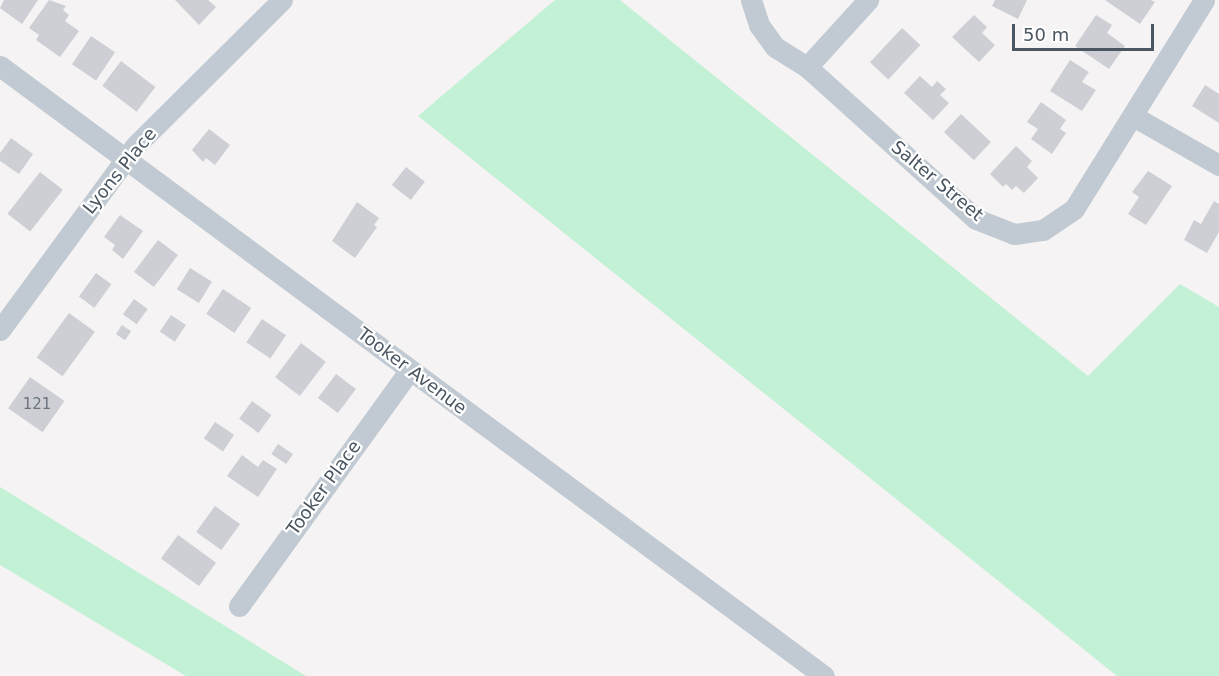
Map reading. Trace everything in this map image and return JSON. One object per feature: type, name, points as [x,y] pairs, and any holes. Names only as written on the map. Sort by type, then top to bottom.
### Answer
[{"type":"street","name":"Lyons Place","points":[[0,330],[126,158],[282,0]]},
{"type":"street","name":"Salter Street","points":[[751,0],[759,25],[775,47],[807,67],[976,219],[1014,234],[1043,230],[1074,208],[1204,0]]},
{"type":"street","points":[[807,67],[868,0]]},
{"type":"street","name":"Tooker Avenue","points":[[0,66],[824,676]]},
{"type":"street","points":[[1133,116],[1219,165]]},
{"type":"street","name":"Tooker Place","points":[[239,606],[410,370]]},
{"type":"green space","points":[[555,0],[620,0],[1088,376],[1180,284],[1219,307],[1219,676],[1117,676],[418,116]]},
{"type":"green space","points":[[0,487],[306,676],[186,676],[0,565]]},
{"type":"building","points":[[4,0],[38,0],[22,24],[0,8]]},
{"type":"building","points":[[49,0],[66,6],[63,10],[69,15],[65,21],[79,31],[60,57],[36,40],[39,35],[29,28]]},
{"type":"building","points":[[175,0],[208,0],[216,7],[199,25]]},
{"type":"building","points":[[995,0],[1027,0],[1018,19],[992,6]]},
{"type":"building","points":[[1105,0],[1151,0],[1155,2],[1140,24]]},
{"type":"building","points":[[974,15],[987,27],[982,33],[995,45],[979,62],[952,37]]},
{"type":"building","points":[[1096,15],[1112,25],[1107,33],[1125,46],[1109,69],[1075,46]]},
{"type":"building","points":[[902,28],[920,45],[888,79],[870,62]]},
{"type":"building","points":[[91,36],[115,52],[96,80],[72,64]]},
{"type":"building","points":[[1070,60],[1089,72],[1082,82],[1096,90],[1082,111],[1050,91]]},
{"type":"building","points":[[121,61],[155,87],[137,112],[102,86]]},
{"type":"building","points":[[920,76],[932,87],[937,81],[946,89],[940,95],[949,103],[933,120],[904,93]]},
{"type":"building","points":[[1205,85],[1219,94],[1219,123],[1192,106]]},
{"type":"building","points":[[1041,102],[1066,120],[1060,129],[1066,133],[1052,154],[1031,139],[1038,129],[1027,122]]},
{"type":"building","points":[[961,114],[991,142],[974,160],[944,132]]},
{"type":"building","points":[[209,129],[230,145],[215,165],[206,158],[203,162],[192,150]]},
{"type":"building","points":[[11,138],[33,154],[19,174],[0,161],[0,153]]},
{"type":"building","points":[[1016,146],[1032,161],[1027,167],[1038,178],[1024,193],[1016,186],[1012,190],[1006,184],[1003,187],[990,174]]},
{"type":"building","points":[[406,167],[425,182],[411,200],[392,185]]},
{"type":"building","points":[[1148,171],[1172,186],[1146,225],[1128,214],[1139,197],[1132,192]]},
{"type":"building","points":[[40,172],[63,190],[30,232],[7,214]]},
{"type":"building","points":[[1214,201],[1219,204],[1219,232],[1207,253],[1184,240],[1194,220],[1201,224]]},
{"type":"building","points":[[357,202],[379,218],[374,225],[377,227],[355,258],[332,241]]},
{"type":"building","points":[[120,215],[143,231],[123,259],[112,250],[115,245],[104,237]]},
{"type":"building","points":[[158,240],[178,255],[154,287],[134,272]]},
{"type":"building","points":[[190,268],[212,282],[199,303],[177,289]]},
{"type":"building","points":[[96,273],[111,284],[94,308],[79,296]]},
{"type":"building","points":[[223,289],[251,308],[234,333],[206,314]]},
{"type":"building","points":[[134,299],[148,309],[137,324],[123,314]]},
{"type":"building","points":[[69,313],[95,332],[63,376],[37,357]]},
{"type":"building","points":[[171,315],[186,325],[175,342],[160,332]]},
{"type":"building","points":[[262,319],[286,335],[270,358],[246,342]]},
{"type":"building","points":[[122,325],[131,331],[125,340],[116,334]]},
{"type":"building","points":[[301,343],[326,362],[300,396],[275,377]]},
{"type":"building","points":[[336,374],[356,389],[338,413],[318,398]]},
{"type":"building","points":[[30,377],[64,401],[43,432],[8,408]]},
{"type":"building","points":[[252,401],[271,415],[258,433],[239,419]]},
{"type":"building","points":[[215,422],[234,435],[223,451],[204,439]]},
{"type":"building","points":[[278,444],[293,454],[286,464],[271,454]]},
{"type":"building","points":[[242,455],[258,467],[263,460],[277,469],[258,497],[227,476]]},
{"type":"building","points":[[215,506],[240,524],[221,550],[196,532]]},
{"type":"building","points":[[178,535],[216,563],[199,586],[161,558]]}]
